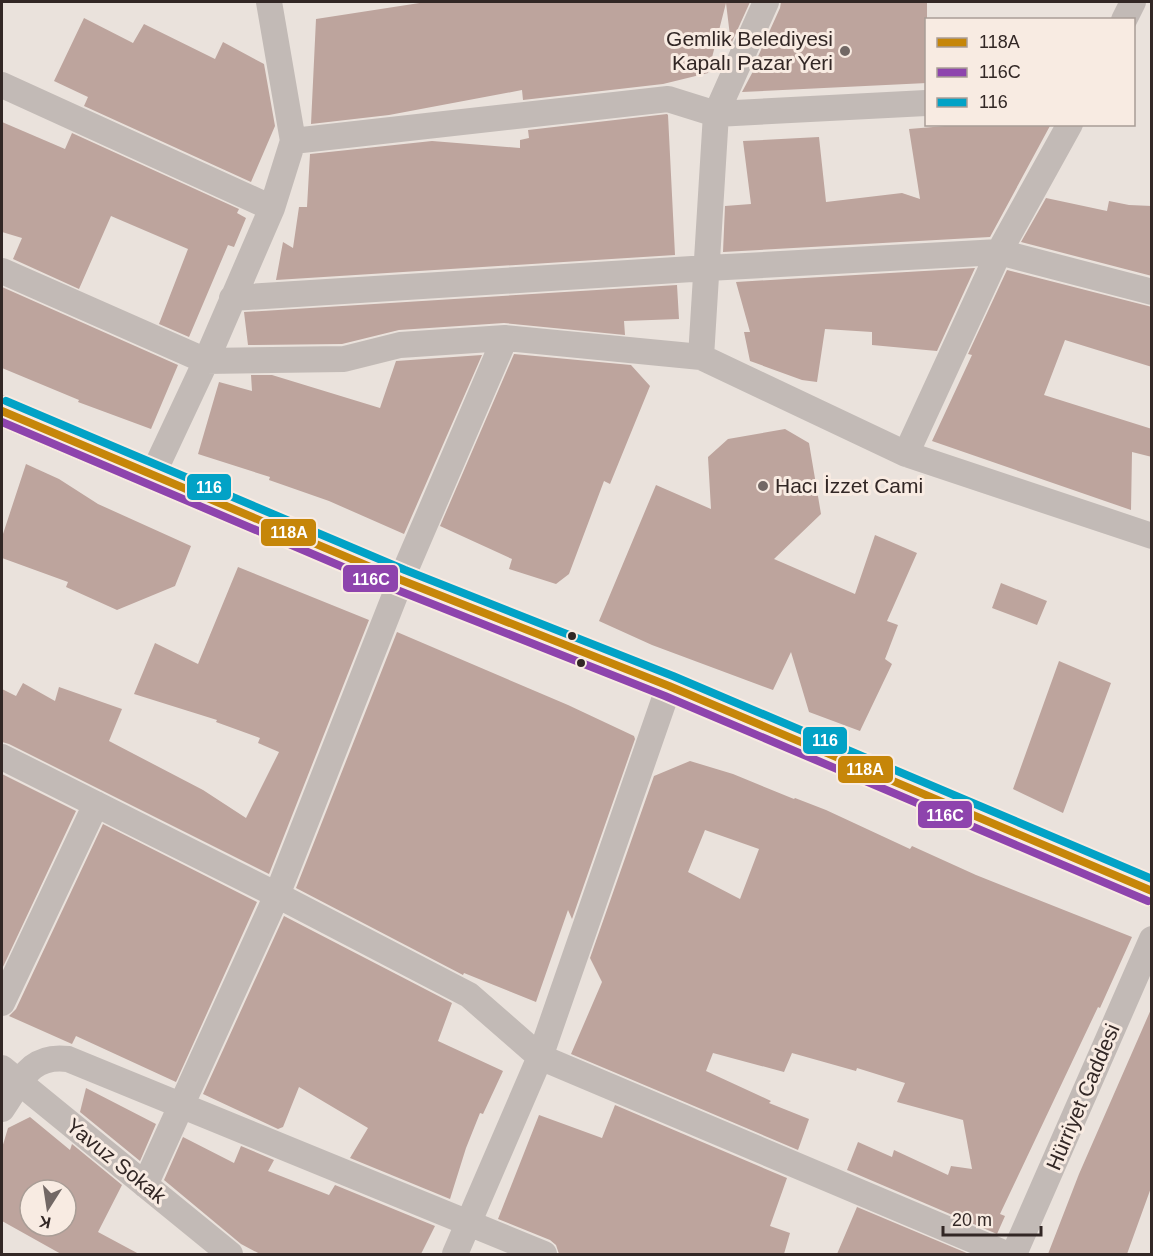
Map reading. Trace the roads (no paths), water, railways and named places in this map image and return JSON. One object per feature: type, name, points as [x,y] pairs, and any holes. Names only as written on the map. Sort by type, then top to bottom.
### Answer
[{"type":"street","points":[[153,474],[206,361],[272,208],[293,141],[269,2]]},
{"type":"street","points":[[701,357],[716,114],[766,2]]},
{"type":"street","points":[[1125,18],[1133,2]]},
{"type":"street","points":[[2,85],[272,208]]},
{"type":"street","points":[[293,141],[668,99],[716,114],[925,103]]},
{"type":"street","points":[[906,454],[999,252],[1069,126]]},
{"type":"street","points":[[232,298],[999,252],[1152,292]]},
{"type":"street","points":[[2,271],[206,361],[344,359],[400,345],[505,338],[701,357],[906,454],[1152,536]]},
{"type":"street","points":[[145,1185],[277,896],[401,580],[505,338]]},
{"type":"street","points":[[2,411],[401,580],[669,686],[1152,891]]},
{"type":"street","points":[[455,1254],[540,1057],[669,686]]},
{"type":"street","points":[[2,757],[469,995],[540,1057],[1006,1254]]},
{"type":"street","points":[[2,1003],[96,804]]},
{"type":"street","name":"Hürriyet Caddesi","points":[[1014,1254],[1152,939]]},
{"type":"street","points":[[2,1109],[10,1076],[54,1057],[68,1059],[544,1254]]},
{"type":"street","name":"Yavuz Sokak","points":[[10,1076],[230,1254]]},
{"type":"place","name":"Gemlik Belediyesi Kapalı Pazar Yeri","points":[[845,51]]},
{"type":"place","name":"Hacı İzzet Cami","points":[[763,486]]}]
